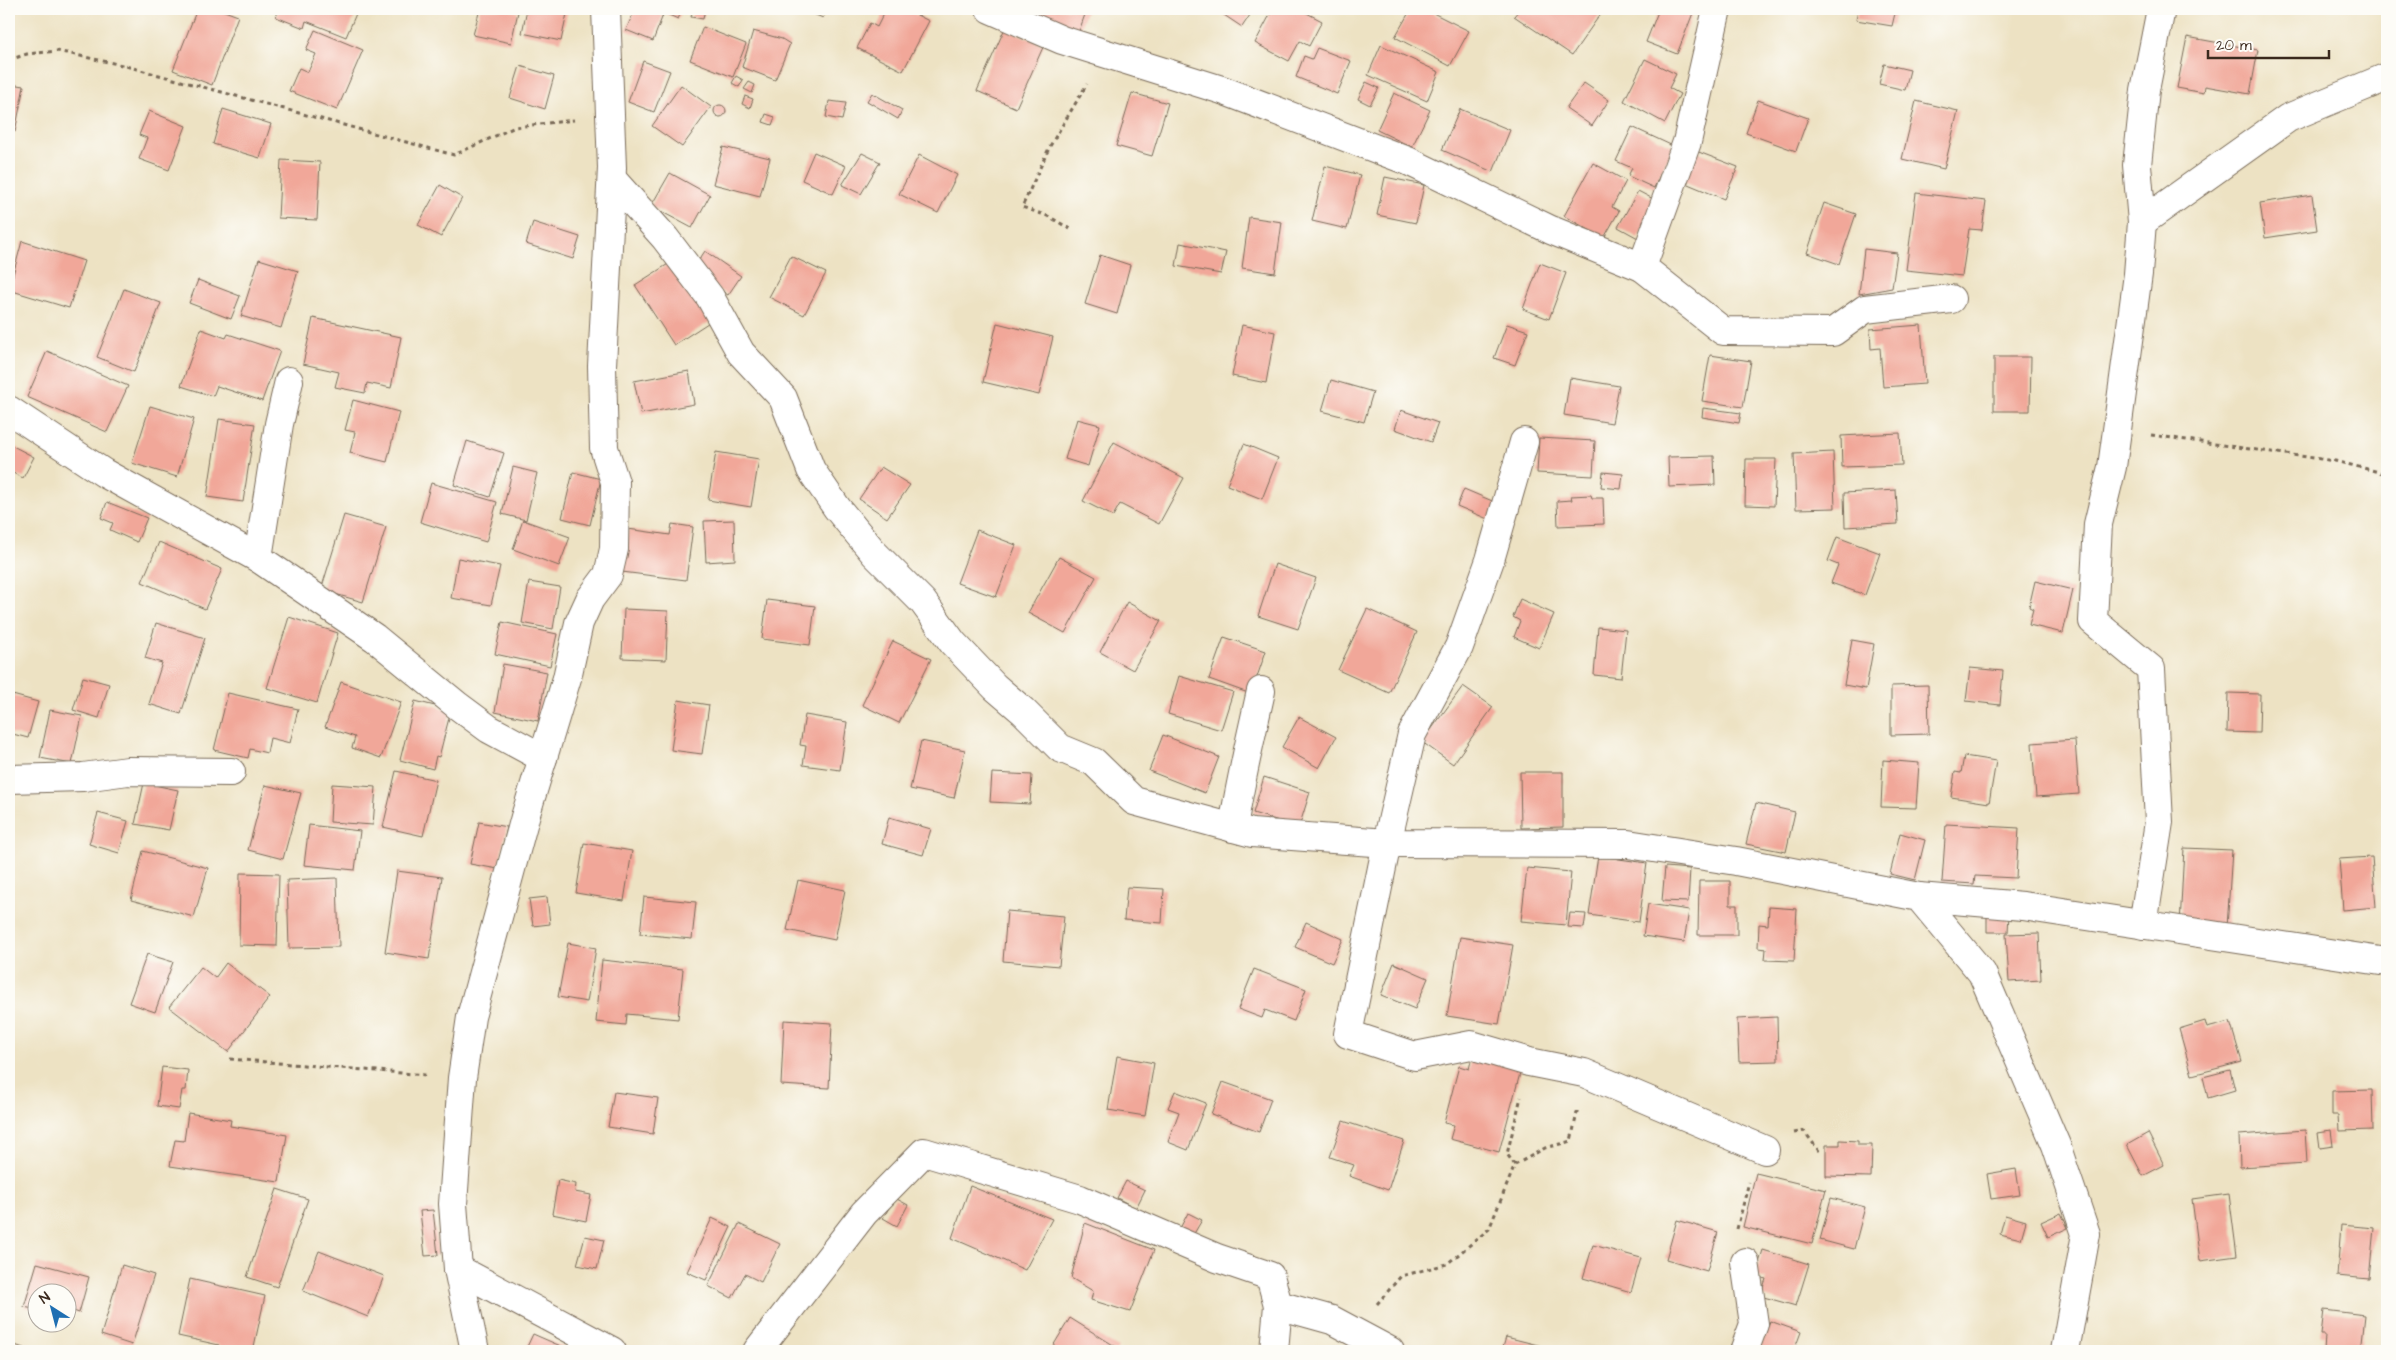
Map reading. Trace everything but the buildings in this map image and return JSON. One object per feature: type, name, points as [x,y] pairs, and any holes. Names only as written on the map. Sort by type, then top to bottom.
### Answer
[{"type":"street","points":[[475,1351],[458,1269],[453,1204],[462,1078],[471,1017],[542,758],[567,678],[579,623],[590,599],[608,575],[614,549],[615,482],[604,448],[602,366],[612,179],[606,9]]},
{"type":"street","points":[[990,9],[1062,40],[1222,90],[1408,161],[1551,230],[1642,267],[1723,331],[1833,332],[1865,309],[1951,299]]},
{"type":"street","points":[[1642,267],[1687,142],[1717,9]]},
{"type":"street","points":[[2143,925],[2159,822],[2151,670],[2093,621],[2098,524],[2112,467],[2138,274],[2142,222],[2137,165],[2145,90],[2161,9]]},
{"type":"street","points":[[2142,222],[2288,118],[2387,77]]},
{"type":"street","points":[[612,179],[666,238],[710,297],[741,353],[783,398],[811,470],[837,508],[875,554],[924,602],[952,643],[995,687],[1023,711],[1060,748],[1094,762],[1134,801],[1252,833],[1285,836],[1387,843],[1628,844],[1736,861],[1919,897],[2023,906],[2387,962]]},
{"type":"street","points":[[258,558],[279,424],[289,381]]},
{"type":"street","points":[[9,410],[104,473],[258,558],[375,638],[458,706],[489,728],[542,758]]},
{"type":"street","points":[[1524,442],[1490,560],[1459,647],[1412,734],[1387,843],[1348,1034],[1414,1056],[1471,1045],[1529,1062],[1584,1073],[1766,1150]]},
{"type":"street","points":[[1233,828],[1241,776],[1248,753],[1261,691]]},
{"type":"street","points":[[9,779],[83,777],[152,770],[231,772]]},
{"type":"street","points":[[1919,897],[1982,974],[2056,1145],[2086,1234],[2065,1351]]},
{"type":"street","points":[[757,1351],[864,1213],[924,1152],[1080,1199],[1217,1258],[1270,1276],[1278,1305],[1274,1351]]},
{"type":"street","points":[[1744,1351],[1754,1324],[1745,1262]]},
{"type":"street","points":[[458,1269],[612,1351]]},
{"type":"street","points":[[1278,1305],[1332,1320],[1390,1351]]},
{"type":"path","points":[[9,60],[27,54],[57,50],[122,64],[454,156],[515,127],[609,116]]},
{"type":"path","points":[[1070,229],[1050,217],[1022,207],[1050,146],[1105,54]]},
{"type":"path","points":[[2117,430],[2335,461],[2387,474]]},
{"type":"path","points":[[230,1059],[462,1078]]},
{"type":"path","points":[[1515,1165],[1507,1154],[1529,1062]]},
{"type":"path","points":[[1332,1320],[1374,1307],[1401,1276],[1447,1264],[1489,1229],[1515,1165],[1545,1148],[1571,1141],[1584,1073]]}]
